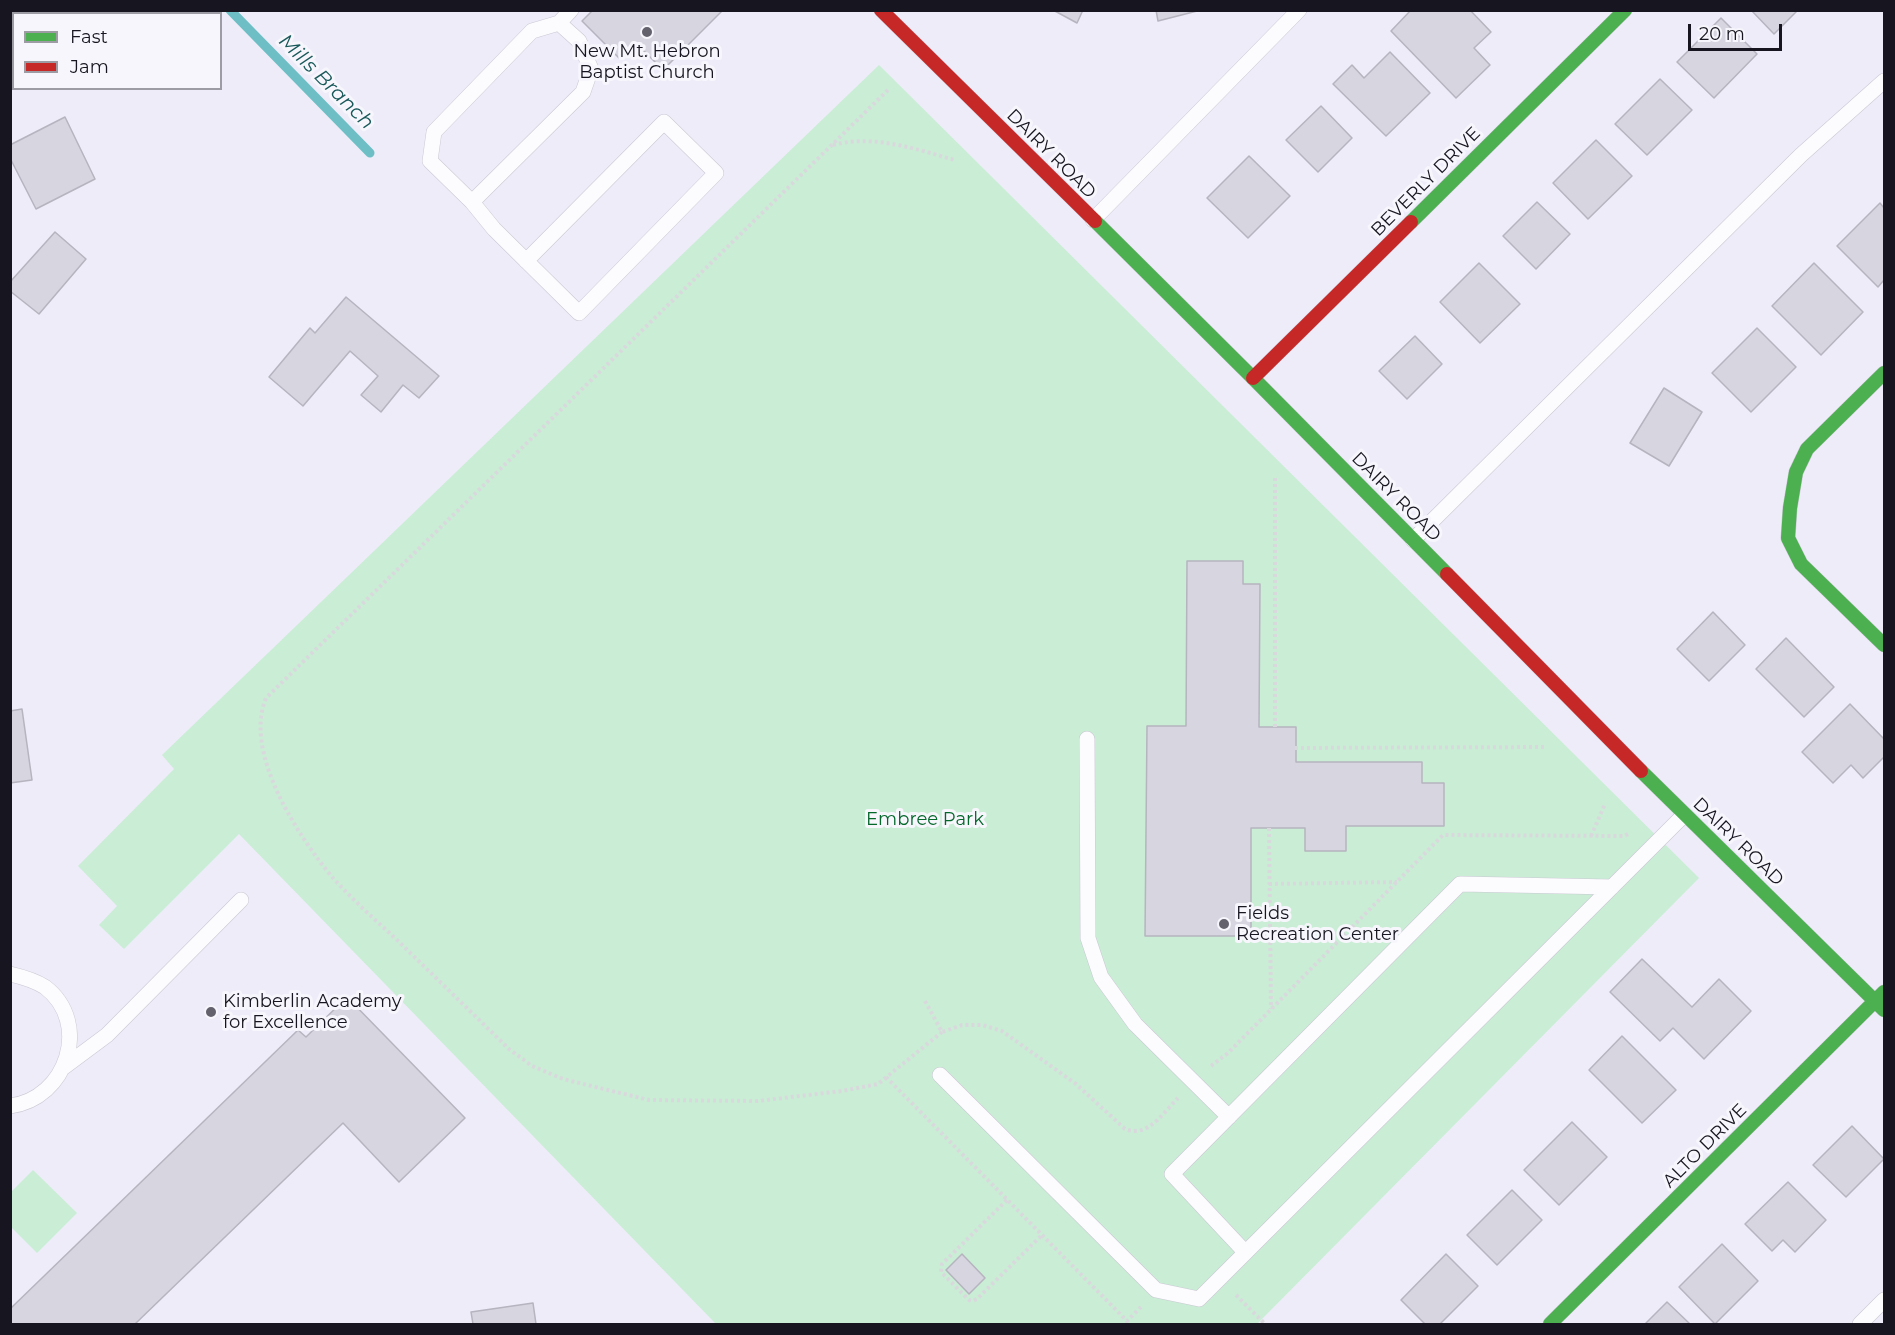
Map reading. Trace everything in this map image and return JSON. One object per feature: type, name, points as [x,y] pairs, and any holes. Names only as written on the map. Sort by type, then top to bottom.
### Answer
[{"type":"street","name":"DAIRY ROAD","points":[[881,10],[1253,378],[1684,814],[1881,1001]]},
{"type":"street","name":"BEVERLY DRIVE","points":[[1253,378],[1625,10]]},
{"type":"street","points":[[1884,373],[1807,449],[1796,472],[1788,537],[1801,564],[1884,645]]},
{"type":"street","name":"ALTO DRIVE","points":[[1550,1324],[1881,1001]]},
{"type":"lane","points":[[526,261],[664,122],[716,173],[579,313],[526,261],[494,229],[472,202],[430,160],[434,132],[532,31],[559,23],[571,10]]},
{"type":"lane","points":[[1093,220],[1299,10]]},
{"type":"lane","points":[[472,202],[583,92],[591,69],[579,41],[559,23]]},
{"type":"lane","points":[[1413,540],[1801,155],[1884,81]]},
{"type":"lane","points":[[1087,740],[1088,938],[1101,977],[1135,1024],[1229,1117]]},
{"type":"lane","points":[[940,1075],[1156,1290],[1199,1299],[1684,814]]},
{"type":"lane","points":[[1245,1252],[1172,1174],[1460,884],[1612,887]]},
{"type":"lane","points":[[64,1067],[107,1035],[241,900]]},
{"type":"lane","points":[[10,974],[27,978],[45,988],[60,1004],[69,1024],[70,1046],[64,1067],[52,1086],[34,1099],[10,1106]]},
{"type":"lane","points":[[1860,1324],[1884,1300]]},
{"type":"path","points":[[888,90],[266,698],[261,710],[260,731],[265,760],[281,800],[306,841],[333,878],[509,1049],[532,1066],[563,1079],[649,1100],[758,1101],[842,1091],[878,1084],[942,1032],[962,1025],[982,1025],[1002,1031],[1076,1084],[1130,1131],[1148,1129],[1194,1082],[1228,1053],[1443,836],[1624,836],[1633,831]]},
{"type":"path","points":[[831,146],[865,141],[899,145],[955,160]]},
{"type":"path","points":[[1275,478],[1275,727]]},
{"type":"path","points":[[1296,748],[1547,747]]},
{"type":"path","points":[[1591,836],[1605,804]]},
{"type":"path","points":[[1269,828],[1271,1009]]},
{"type":"path","points":[[1269,884],[1396,882]]},
{"type":"path","points":[[925,1001],[942,1032]]},
{"type":"path","points":[[1007,1200],[942,1264],[941,1272],[972,1301],[977,1299],[1042,1235]]},
{"type":"green space","name":"Embree Park","points":[[879,65],[1699,878],[1257,1324],[716,1324],[239,834],[124,949],[99,925],[117,906],[78,866],[174,769],[162,755]]},
{"type":"green space","points":[[33,1170],[77,1213],[37,1253],[10,1226],[11,1192]]},
{"type":"building","name":"New Mt. Hebron Baptist Church","points":[[593,10],[723,10],[663,70],[635,42],[619,58],[582,21]]},
{"type":"building","points":[[1053,10],[1083,10],[1077,23]]},
{"type":"building","points":[[1156,10],[1201,10],[1158,21]]},
{"type":"building","points":[[1411,10],[1470,10],[1491,32],[1474,48],[1490,65],[1456,98],[1391,31]]},
{"type":"building","points":[[1751,10],[1798,10],[1774,34]]},
{"type":"building","points":[[1721,18],[1757,54],[1714,98],[1677,62]]},
{"type":"building","points":[[1390,52],[1430,93],[1386,136],[1333,84],[1352,65],[1364,78]]},
{"type":"building","points":[[1660,79],[1692,110],[1647,155],[1615,124]]},
{"type":"building","points":[[1321,106],[1352,138],[1318,172],[1286,140]]},
{"type":"building","points":[[65,117],[95,179],[36,209],[10,158],[10,145]]},
{"type":"building","points":[[1596,140],[1632,176],[1588,219],[1553,183]]},
{"type":"building","points":[[1249,156],[1290,196],[1248,238],[1207,198]]},
{"type":"building","points":[[1537,202],[1570,234],[1536,269],[1503,236]]},
{"type":"building","points":[[1880,203],[1884,208],[1884,280],[1878,287],[1837,246]]},
{"type":"building","points":[[55,232],[86,259],[39,314],[10,291],[10,282]]},
{"type":"building","points":[[1479,263],[1520,304],[1480,343],[1440,302]]},
{"type":"building","points":[[1814,263],[1863,312],[1821,355],[1772,306]]},
{"type":"building","points":[[346,297],[439,376],[419,398],[403,385],[381,412],[361,395],[378,376],[350,351],[303,406],[269,377],[310,328],[315,333]]},
{"type":"building","points":[[1757,328],[1796,367],[1751,412],[1712,373]]},
{"type":"building","points":[[1415,336],[1442,364],[1407,399],[1379,371]]},
{"type":"building","points":[[1664,388],[1702,412],[1669,466],[1630,443]]},
{"type":"building","points":[[1187,561],[1243,561],[1243,584],[1260,584],[1259,727],[1296,727],[1296,762],[1422,762],[1422,783],[1444,783],[1444,826],[1346,826],[1346,851],[1305,851],[1305,828],[1251,828],[1251,936],[1145,936],[1147,726],[1186,726]]},
{"type":"building","points":[[1713,612],[1745,645],[1709,681],[1677,649]]},
{"type":"building","points":[[1786,638],[1834,687],[1804,717],[1756,669]]},
{"type":"building","points":[[1850,704],[1884,739],[1884,757],[1863,778],[1851,765],[1833,783],[1802,752]]},
{"type":"building","points":[[22,709],[32,780],[10,783],[10,711]]},
{"type":"building","points":[[1642,959],[1692,1007],[1719,979],[1751,1011],[1704,1059],[1673,1028],[1660,1041],[1610,992]]},
{"type":"building","points":[[347,997],[465,1118],[399,1182],[343,1123],[135,1324],[10,1324],[10,1309],[298,1030],[306,1037]]},
{"type":"building","points":[[1622,1036],[1676,1090],[1642,1123],[1589,1070]]},
{"type":"building","points":[[1572,1122],[1607,1157],[1559,1205],[1524,1170]]},
{"type":"building","points":[[1852,1126],[1884,1159],[1846,1197],[1813,1165]]},
{"type":"building","points":[[1788,1182],[1826,1220],[1795,1252],[1783,1240],[1772,1251],[1745,1224]]},
{"type":"building","points":[[1512,1190],[1542,1220],[1497,1265],[1467,1235]]},
{"type":"building","points":[[1722,1244],[1758,1281],[1715,1324],[1679,1287]]},
{"type":"building","points":[[962,1254],[985,1278],[969,1294],[946,1270]]},
{"type":"building","points":[[1446,1254],[1478,1286],[1440,1324],[1425,1324],[1401,1300]]},
{"type":"building","points":[[1667,1302],[1690,1324],[1645,1324]]},
{"type":"building","points":[[533,1303],[536,1324],[473,1324],[471,1312]]},
{"type":"waterway","name":"Mills Branch","points":[[230,10],[370,153]]},
{"type":"traffic: fast","points":[[1411,222],[1625,10]]},
{"type":"traffic: fast","points":[[1095,221],[1447,574]]},
{"type":"traffic: fast","points":[[1884,373],[1807,449],[1796,472],[1788,538],[1801,564],[1884,645]]},
{"type":"traffic: fast","points":[[1641,771],[1884,1010]]},
{"type":"traffic: fast","points":[[1550,1324],[1884,992]]},
{"type":"traffic: jam","points":[[881,10],[1095,221]]},
{"type":"traffic: jam","points":[[1253,378],[1411,222]]},
{"type":"traffic: jam","points":[[1447,574],[1641,771]]},
{"type":"place","name":"New Mt. Hebron Baptist Church","points":[[647,32]]},
{"type":"place","name":"Fields Recreation Center","points":[[1224,924]]},
{"type":"place","name":"Kimberlin Academy for Excellence","points":[[211,1012]]}]
